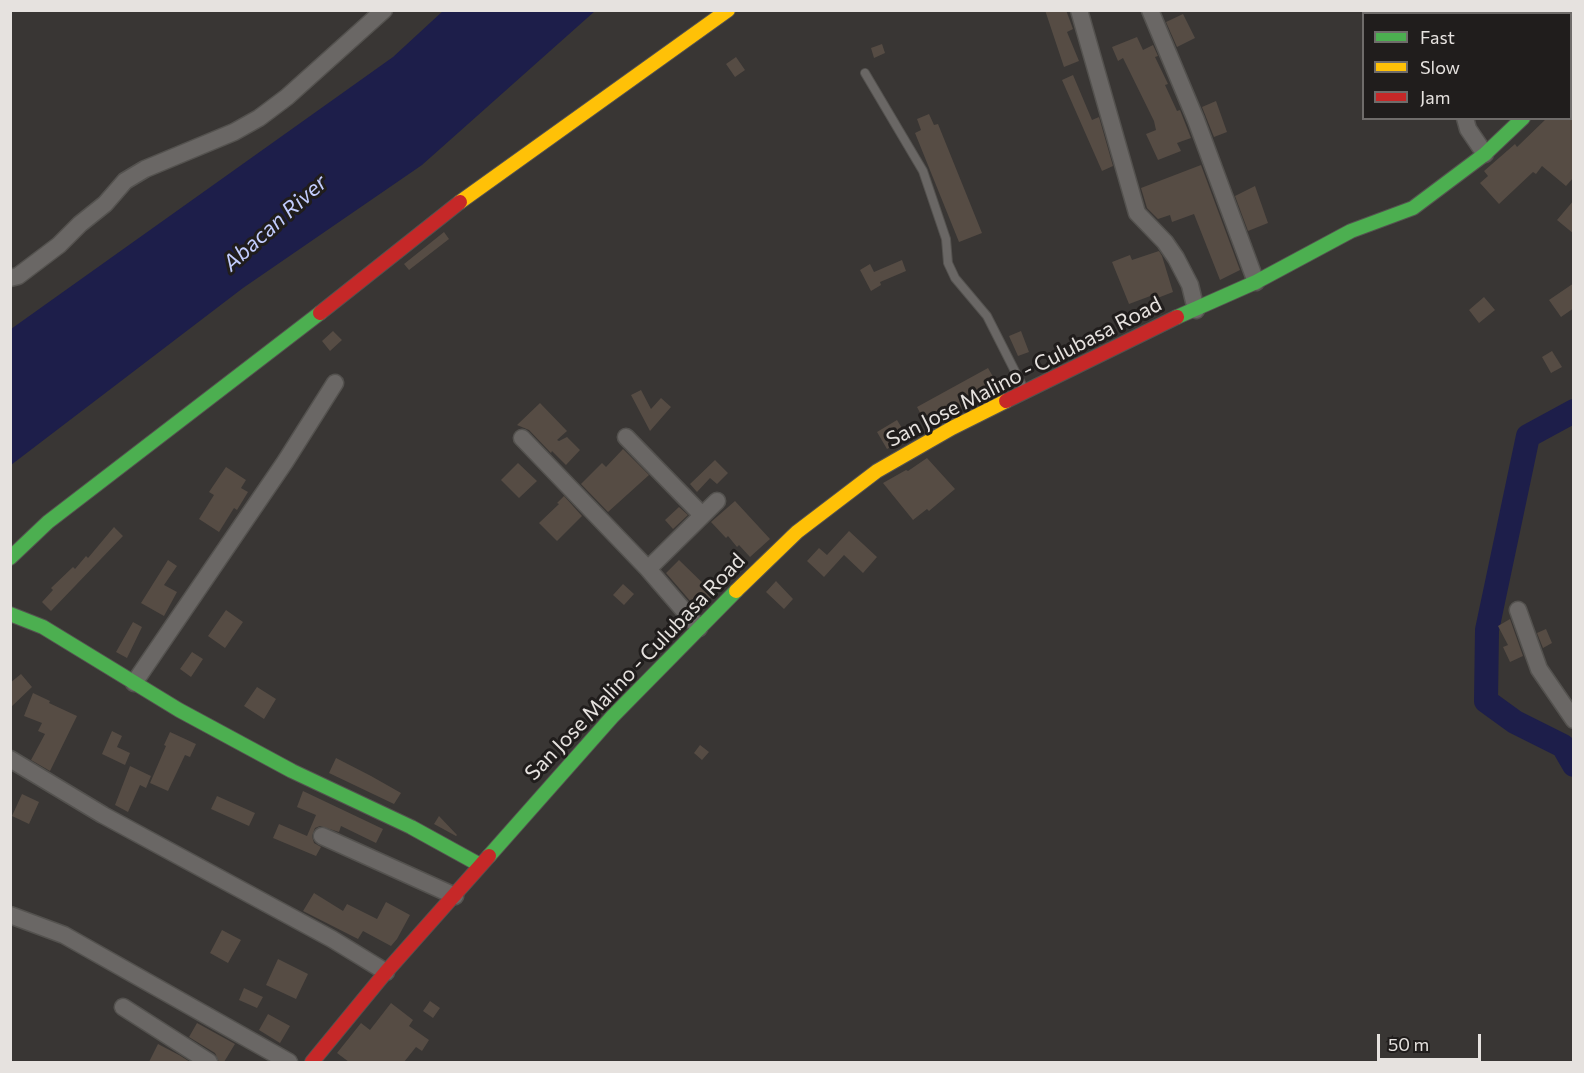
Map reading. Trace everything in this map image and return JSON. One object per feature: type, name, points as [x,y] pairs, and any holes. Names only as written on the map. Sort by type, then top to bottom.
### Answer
[{"type":"street","points":[[10,278],[18,276],[59,245],[105,204],[125,182],[145,169],[234,132],[278,104],[384,10]]},
{"type":"street","points":[[10,558],[48,522],[476,190],[728,10]]},
{"type":"street","points":[[1079,10],[1137,213],[1166,242],[1176,258],[1190,285],[1196,310]]},
{"type":"street","points":[[1150,10],[1196,120],[1256,282]]},
{"type":"street","points":[[1466,120],[1468,129],[1485,154]]},
{"type":"street","name":"San Jose Malino - Culubasa Road","points":[[312,1062],[386,972],[612,717],[759,567],[797,532],[877,471],[952,428],[1160,324],[1256,282],[1351,231],[1413,207],[1485,154],[1521,120]]},
{"type":"street","points":[[134,683],[335,383]]},
{"type":"street","points":[[626,437],[702,515]]},
{"type":"street","points":[[522,438],[648,569],[699,628]]},
{"type":"street","points":[[648,569],[717,501]]},
{"type":"street","points":[[1518,610],[1539,669],[1574,720]]},
{"type":"street","points":[[10,614],[43,627],[179,710],[292,771],[411,827],[480,865]]},
{"type":"street","points":[[10,759],[112,820],[322,934],[386,972]]},
{"type":"street","points":[[322,836],[455,896]]},
{"type":"street","points":[[10,915],[64,935],[289,1062]]},
{"type":"street","points":[[123,1007],[209,1062]]},
{"type":"lane","points":[[865,73],[923,171],[944,231],[948,262],[954,278],[991,321],[1025,392]]},
{"type":"water","name":"Abacan River","points":[[444,10],[595,11],[422,165],[243,288],[11,465],[11,329],[393,57]]},
{"type":"building","points":[[1045,10],[1066,10],[1073,29],[1067,32],[1079,61],[1064,67]]},
{"type":"building","points":[[1183,14],[1195,38],[1177,47],[1166,22]]},
{"type":"building","points":[[1137,37],[1143,50],[1153,45],[1158,56],[1155,57],[1168,84],[1165,85],[1177,111],[1180,110],[1191,138],[1177,143],[1181,151],[1158,160],[1146,134],[1156,130],[1154,121],[1123,58],[1118,61],[1112,47]]},
{"type":"building","points":[[882,44],[885,53],[874,58],[871,48]]},
{"type":"building","points":[[736,57],[745,70],[735,77],[726,64]]},
{"type":"building","points":[[1073,75],[1092,120],[1099,117],[1113,166],[1102,171],[1062,80]]},
{"type":"building","points":[[1216,101],[1227,132],[1214,137],[1202,107]]},
{"type":"building","points":[[929,114],[934,125],[938,124],[982,233],[959,242],[915,133],[921,130],[917,119]]},
{"type":"building","points":[[1574,118],[1574,177],[1566,186],[1542,166],[1536,174],[1533,172],[1499,204],[1480,183],[1488,176],[1484,171],[1515,144],[1517,147],[1545,120],[1572,120]]},
{"type":"building","points":[[1201,165],[1240,270],[1220,280],[1194,214],[1172,222],[1170,215],[1158,219],[1147,208],[1141,188]]},
{"type":"building","points":[[1255,186],[1268,223],[1248,231],[1235,196]]},
{"type":"building","points":[[1574,200],[1574,234],[1557,220]]},
{"type":"building","points":[[444,232],[449,239],[409,270],[404,264]]},
{"type":"building","points":[[1159,251],[1173,292],[1155,299],[1153,295],[1129,304],[1112,262],[1130,255],[1132,260]]},
{"type":"building","points":[[902,260],[906,271],[880,282],[881,285],[871,291],[860,270],[870,264],[874,272]]},
{"type":"building","points":[[1574,283],[1574,308],[1561,317],[1549,300]]},
{"type":"building","points":[[1484,297],[1495,310],[1479,323],[1469,310]]},
{"type":"building","points":[[333,331],[342,340],[330,351],[322,341]]},
{"type":"building","points":[[1021,331],[1029,352],[1018,356],[1009,336]]},
{"type":"building","points":[[1552,351],[1562,367],[1551,373],[1542,357]]},
{"type":"building","points":[[988,368],[999,387],[927,426],[917,407]]},
{"type":"building","points":[[641,390],[651,409],[661,398],[671,407],[650,431],[631,395]]},
{"type":"building","points":[[540,403],[567,431],[557,440],[567,437],[580,450],[566,465],[529,430],[517,425]]},
{"type":"building","points":[[897,420],[908,438],[887,449],[877,432]]},
{"type":"building","points":[[623,449],[649,475],[608,512],[581,484],[602,463],[606,467]]},
{"type":"building","points":[[927,458],[955,489],[929,511],[927,509],[913,520],[883,483],[908,471]]},
{"type":"building","points":[[715,460],[728,473],[717,484],[710,478],[697,492],[690,484]]},
{"type":"building","points":[[518,463],[537,481],[519,498],[501,480]]},
{"type":"building","points":[[226,467],[246,480],[241,488],[248,492],[237,510],[234,508],[219,532],[199,519],[214,495],[209,492]]},
{"type":"building","points":[[564,496],[582,516],[557,541],[539,523]]},
{"type":"building","points":[[735,501],[770,539],[750,557],[728,536],[726,538],[711,522]]},
{"type":"building","points":[[679,507],[688,515],[673,529],[665,520]]},
{"type":"building","points":[[114,527],[123,536],[51,611],[42,602],[53,590],[51,588],[73,567],[75,569],[86,556],[88,558]]},
{"type":"building","points":[[849,531],[877,557],[863,573],[844,555],[824,577],[807,561],[819,548],[827,555]]},
{"type":"building","points":[[168,560],[177,566],[164,585],[177,592],[164,616],[141,603]]},
{"type":"building","points":[[679,560],[714,594],[698,610],[666,573]]},
{"type":"building","points":[[776,581],[793,599],[784,609],[766,592]]},
{"type":"building","points":[[623,584],[634,594],[624,605],[613,595]]},
{"type":"building","points":[[226,610],[243,622],[225,648],[208,636]]},
{"type":"building","points":[[1510,619],[1523,656],[1510,662],[1503,647],[1508,645],[1498,626]]},
{"type":"building","points":[[133,622],[142,627],[127,658],[116,652]]},
{"type":"building","points":[[1546,629],[1552,643],[1543,648],[1537,633]]},
{"type":"building","points":[[192,652],[203,659],[191,677],[180,669]]},
{"type":"building","points":[[21,674],[32,687],[10,708],[10,683]]},
{"type":"building","points":[[257,687],[276,699],[264,719],[244,706]]},
{"type":"building","points":[[33,693],[77,716],[50,771],[31,760],[45,734],[38,731],[42,723],[24,716]]},
{"type":"building","points":[[112,731],[122,736],[117,747],[130,753],[125,765],[102,754]]},
{"type":"building","points":[[170,732],[196,744],[190,757],[185,755],[168,791],[150,783]]},
{"type":"building","points":[[700,745],[709,752],[702,760],[694,753]]},
{"type":"building","points":[[336,758],[401,793],[394,804],[329,773]]},
{"type":"building","points":[[130,766],[151,776],[146,788],[140,785],[128,812],[115,805]]},
{"type":"building","points":[[303,791],[383,829],[376,843],[341,826],[339,832],[320,826],[315,828],[312,836],[314,843],[321,847],[316,856],[273,838],[279,824],[307,836],[316,815],[297,807]]},
{"type":"building","points":[[22,794],[39,802],[29,824],[12,816]]},
{"type":"building","points":[[217,796],[255,813],[249,826],[211,809]]},
{"type":"building","points":[[439,816],[457,835],[456,836],[434,824]]},
{"type":"building","points":[[314,893],[343,911],[347,904],[377,919],[386,902],[410,915],[391,946],[363,931],[358,939],[303,911]]},
{"type":"building","points":[[222,930],[241,940],[228,963],[210,953]]},
{"type":"building","points":[[278,959],[308,974],[296,999],[266,985]]},
{"type":"building","points":[[244,988],[263,997],[257,1008],[239,1000]]},
{"type":"building","points":[[430,1001],[440,1008],[433,1018],[423,1011]]},
{"type":"building","points":[[391,1003],[413,1020],[409,1026],[429,1040],[422,1051],[416,1047],[404,1062],[349,1062],[337,1053],[361,1023],[370,1030]]},
{"type":"building","points":[[268,1014],[290,1026],[280,1043],[259,1030]]},
{"type":"building","points":[[197,1023],[235,1044],[224,1062],[219,1062],[215,1053],[189,1037]]},
{"type":"building","points":[[158,1044],[179,1055],[190,1062],[149,1062]]},
{"type":"waterway","points":[[1574,411],[1528,436],[1487,630],[1486,701],[1515,722],[1563,746],[1574,765]]},
{"type":"traffic: fast","points":[[1177,317],[1256,282],[1351,231],[1413,208],[1485,154],[1521,120]]},
{"type":"traffic: fast","points":[[10,558],[48,522],[320,313]]},
{"type":"traffic: fast","points":[[489,856],[612,717],[736,591]]},
{"type":"traffic: fast","points":[[10,614],[43,627],[179,710],[292,771],[411,827],[480,865]]},
{"type":"traffic: slow","points":[[460,202],[728,10]]},
{"type":"traffic: slow","points":[[736,591],[797,532],[877,471],[952,428],[1006,401]]},
{"type":"traffic: jam","points":[[320,313],[460,202]]},
{"type":"traffic: jam","points":[[1006,401],[1177,317]]},
{"type":"traffic: jam","points":[[312,1062],[386,972],[489,856]]}]
